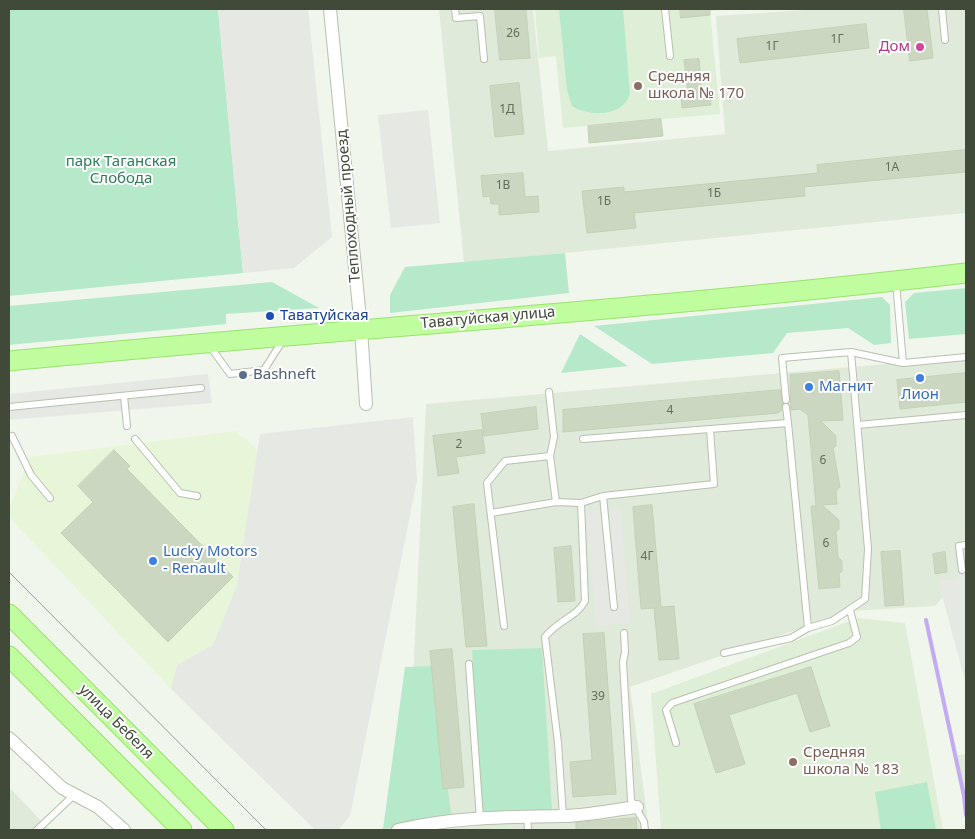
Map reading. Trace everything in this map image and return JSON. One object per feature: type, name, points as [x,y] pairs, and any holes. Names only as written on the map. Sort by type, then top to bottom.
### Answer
[{"type":"main road","name":"Таватуйская улица","points":[[9,361],[287,334],[896,281],[966,273]]},
{"type":"main road","name":"улица Бебеля","points":[[9,614],[224,830]]},
{"type":"main road","name":"улица Бебеля","points":[[9,656],[182,830]]},
{"type":"street","name":"Теплоходный проезд","points":[[330,9],[361,329],[366,404]]},
{"type":"street","points":[[9,738],[62,788],[98,807],[124,830]]},
{"type":"street","points":[[398,830],[480,818],[527,815],[563,816],[637,807]]},
{"type":"lane","points":[[455,9],[456,18],[480,16],[484,60]]},
{"type":"lane","points":[[665,9],[670,56]]},
{"type":"lane","points":[[942,9],[945,40]]},
{"type":"lane","points":[[896,281],[903,363]]},
{"type":"lane","points":[[207,342],[230,374],[264,370],[287,334]]},
{"type":"lane","points":[[724,652],[791,638],[808,628],[832,621],[864,599],[868,549],[851,352]]},
{"type":"lane","points":[[808,628],[782,358],[851,352],[903,363],[966,357]]},
{"type":"lane","points":[[9,407],[201,388]]},
{"type":"lane","points":[[549,392],[554,437],[550,456],[556,502]]},
{"type":"lane","points":[[124,396],[127,426]]},
{"type":"lane","points":[[858,425],[966,415]]},
{"type":"lane","points":[[583,439],[788,422]]},
{"type":"lane","points":[[491,513],[556,502],[580,504],[603,496],[714,484],[710,429]]},
{"type":"lane","points":[[12,436],[31,475],[50,498]]},
{"type":"lane","points":[[135,439],[180,493],[197,496]]},
{"type":"lane","points":[[504,626],[487,482],[505,461],[550,456]]},
{"type":"lane","points":[[603,496],[614,607]]},
{"type":"lane","points":[[563,816],[558,743],[545,637],[554,625],[581,609],[585,601],[580,504]]},
{"type":"lane","points":[[962,570],[959,546],[966,545]]},
{"type":"lane","points":[[676,743],[666,710],[672,703],[849,643],[857,637],[850,610]]},
{"type":"lane","points":[[624,633],[625,652],[623,662],[631,800],[637,807],[644,822],[645,830]]},
{"type":"lane","points":[[469,664],[480,818]]},
{"type":"lane","points":[[37,830],[74,794]]},
{"type":"lane","points":[[527,815],[528,830]]},
{"type":"shaded area","points":[[218,9],[308,9],[332,237],[294,268],[243,273]]},
{"type":"shaded area","points":[[439,9],[533,9],[548,151],[725,134],[716,16],[820,9],[966,9],[966,213],[464,263]]},
{"type":"shaded area","name":"Средняя школа № 170","points":[[535,9],[734,9],[710,11],[720,114],[563,128],[556,56],[539,58]]},
{"type":"shaded area","points":[[428,110],[440,223],[391,228],[378,115]]},
{"type":"shaded area","points":[[966,357],[966,572],[935,606],[852,611],[630,687],[649,830],[381,830],[407,805],[426,404]]},
{"type":"shaded area","points":[[208,374],[212,403],[9,420],[9,394]]},
{"type":"shaded area","points":[[413,417],[417,480],[350,816],[338,830],[315,830],[171,689],[177,665],[213,645],[237,585],[260,434]]},
{"type":"shaded area","points":[[236,431],[258,450],[237,585],[213,645],[177,665],[171,689],[9,517],[9,509],[30,457]]},
{"type":"shaded area","points":[[620,508],[630,623],[596,626],[586,511]]},
{"type":"shaded area","points":[[966,570],[966,684],[938,581],[957,578],[957,571]]},
{"type":"shaded area","name":"Средняя школа № 183","points":[[858,618],[905,623],[943,830],[661,830],[651,694]]},
{"type":"shaded area","points":[[966,754],[966,811],[957,755]]},
{"type":"shaded area","points":[[9,787],[50,830],[9,830]]},
{"type":"green space","name":"парк Таганская Слобода","points":[[9,9],[218,9],[243,273],[9,296]]},
{"type":"green space","points":[[559,9],[623,9],[630,94],[626,102],[620,107],[605,113],[596,113],[579,110],[572,106],[567,90]]},
{"type":"green space","points":[[565,253],[569,293],[390,313],[390,295],[405,267]]},
{"type":"green space","points":[[272,282],[319,308],[226,314],[226,324],[9,345],[9,306]]},
{"type":"green space","points":[[966,288],[966,334],[909,339],[905,302],[914,293]]},
{"type":"green space","points":[[882,297],[890,305],[891,343],[874,345],[848,328],[787,333],[773,353],[652,364],[594,326]]},
{"type":"green space","points":[[580,334],[628,366],[561,373]]},
{"type":"green space","points":[[542,648],[552,810],[483,818],[472,650]]},
{"type":"green space","points":[[432,666],[452,820],[383,829],[405,667]]},
{"type":"green space","points":[[927,782],[936,830],[881,830],[875,792]]},
{"type":"building","points":[[495,9],[526,9],[530,58],[500,60]]},
{"type":"building","points":[[680,9],[710,9],[710,15],[681,18]]},
{"type":"building","points":[[904,9],[927,9],[933,58],[910,61]]},
{"type":"building","points":[[866,24],[869,48],[740,63],[737,39]]},
{"type":"building","points":[[699,59],[702,92],[709,92],[711,105],[682,108],[681,95],[688,94],[684,60]]},
{"type":"building","points":[[519,83],[524,134],[495,137],[490,86]]},
{"type":"building","points":[[661,119],[663,136],[589,143],[588,126]]},
{"type":"building","points":[[966,150],[966,172],[804,187],[805,196],[634,213],[636,228],[587,233],[582,191],[624,187],[624,192],[818,173],[817,165]]},
{"type":"building","points":[[523,173],[525,197],[538,196],[539,212],[499,215],[499,204],[491,204],[490,196],[483,197],[481,176]]},
{"type":"building","points":[[839,371],[843,420],[821,421],[836,436],[836,446],[833,448],[840,487],[836,491],[837,504],[822,505],[839,520],[839,529],[836,532],[838,557],[842,561],[842,571],[839,574],[840,587],[819,589],[811,506],[816,506],[808,415],[800,409],[791,410],[790,375]]},
{"type":"building","points":[[966,373],[966,402],[900,409],[897,380]]},
{"type":"building","points":[[780,390],[783,403],[781,411],[778,413],[563,432],[563,410]]},
{"type":"building","points":[[536,407],[538,429],[484,436],[481,414]]},
{"type":"building","points":[[482,430],[485,453],[456,457],[459,473],[438,476],[433,436]]},
{"type":"building","points":[[114,450],[130,466],[127,469],[233,577],[168,642],[61,533],[93,502],[78,486]]},
{"type":"building","points":[[474,504],[487,646],[466,647],[453,507]]},
{"type":"building","points":[[652,505],[661,607],[674,606],[679,659],[659,660],[654,608],[641,609],[633,507]]},
{"type":"building","points":[[571,546],[575,601],[558,602],[554,548]]},
{"type":"building","points":[[900,551],[904,605],[885,606],[881,552]]},
{"type":"building","points":[[945,552],[947,572],[935,574],[933,554]]},
{"type":"building","points":[[604,633],[616,794],[573,797],[570,762],[592,760],[583,634]]},
{"type":"building","points":[[452,649],[464,787],[443,789],[430,651]]},
{"type":"building","points":[[811,667],[830,726],[810,732],[797,693],[729,715],[745,764],[716,773],[694,704]]},
{"type":"building","points":[[636,818],[637,830],[576,830],[576,823]]},
{"type":"waterway","points":[[926,620],[964,796],[966,815]]},
{"type":"tram line","points":[[9,572],[266,830]]},
{"type":"place","name":"Дом","points":[[920,47]]},
{"type":"place","name":"Средняя школа № 170","points":[[638,86]]},
{"type":"place","name":"Таватуйская","points":[[270,316]]},
{"type":"place","name":"Bashneft","points":[[243,375]]},
{"type":"place","name":"Лион","points":[[920,378]]},
{"type":"place","name":"Магнит","points":[[809,387]]},
{"type":"place","name":"Lucky Motors - Renault","points":[[153,561]]},
{"type":"place","name":"Средняя школа № 183","points":[[793,762]]}]
